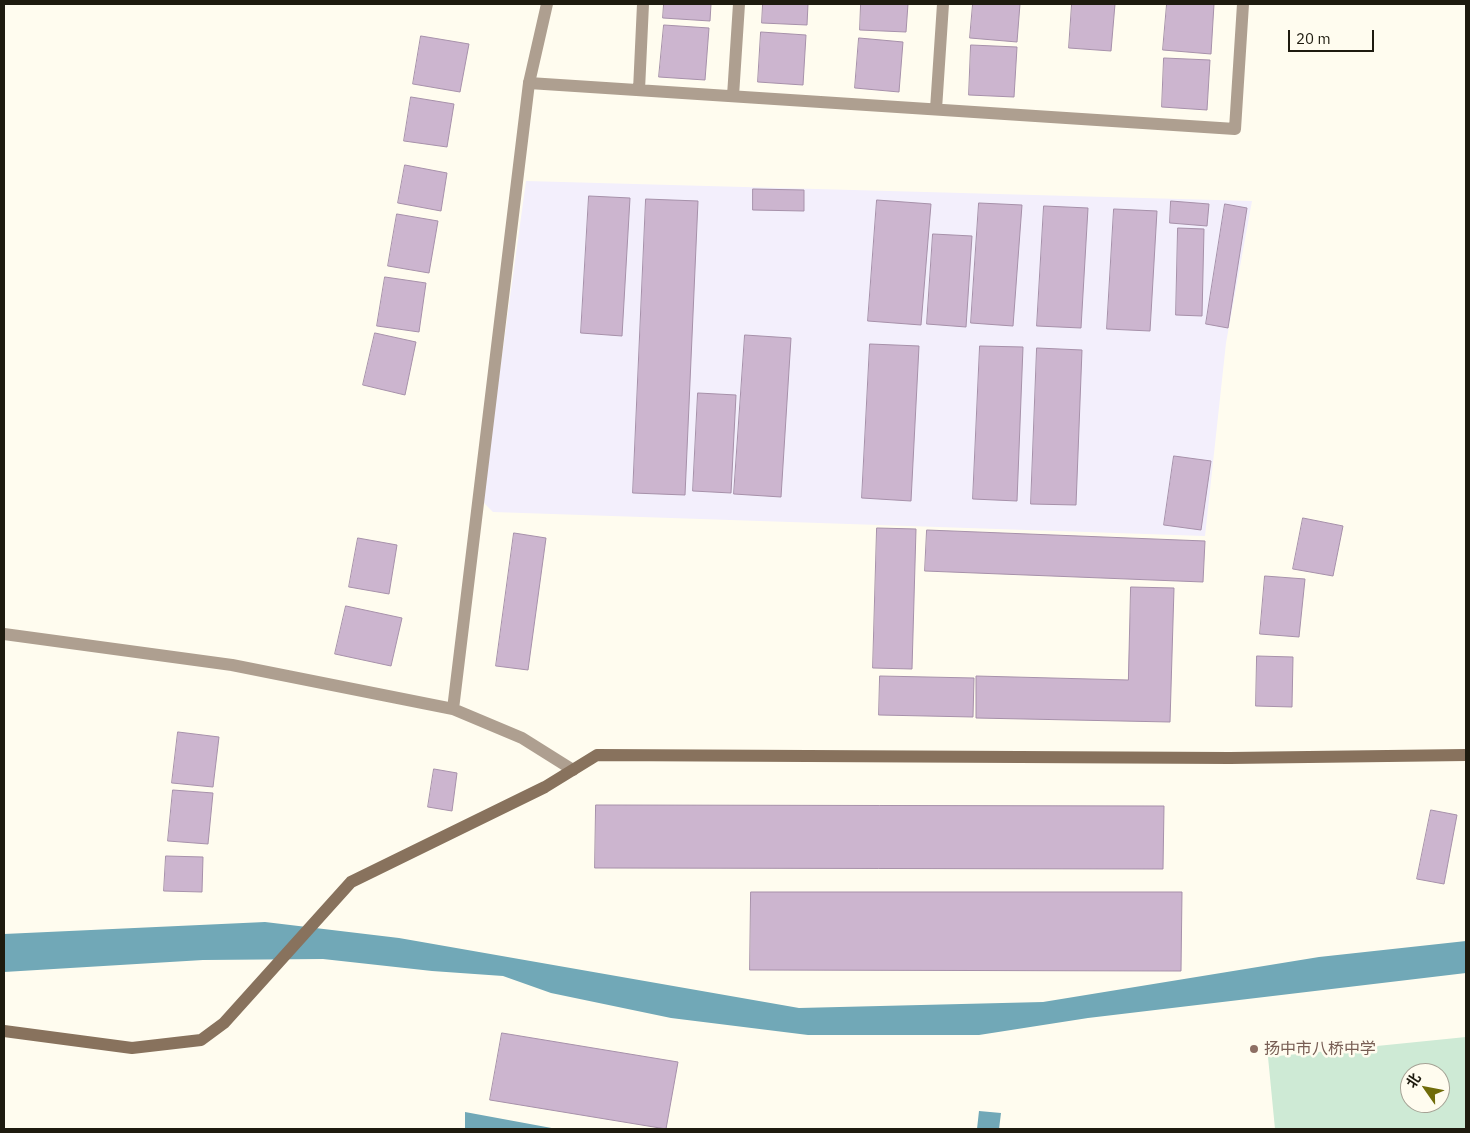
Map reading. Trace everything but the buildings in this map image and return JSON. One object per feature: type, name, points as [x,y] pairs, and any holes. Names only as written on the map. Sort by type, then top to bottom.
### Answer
[{"type":"street","points":[[453,709],[529,83],[547,4]]},
{"type":"street","points":[[638,90],[644,4]]},
{"type":"street","points":[[733,96],[739,4]]},
{"type":"street","points":[[936,109],[943,4]]},
{"type":"street","points":[[529,83],[1235,129],[1242,4]]},
{"type":"street","points":[[4,634],[232,665],[453,709],[522,738],[573,770]]},
{"type":"street","points":[[4,1031],[132,1048],[201,1040],[224,1022],[351,882],[436,842],[544,787],[597,755],[1230,758],[1466,755]]},
{"type":"shaded area","points":[[526,181],[1252,201],[1226,343],[1205,536],[493,512],[482,501]]},
{"type":"green space","points":[[1466,1037],[1466,1129],[1275,1129],[1268,1057]]},
{"type":"water","points":[[265,922],[399,938],[799,1008],[1043,1002],[1319,957],[1466,941],[1466,973],[1088,1018],[979,1035],[808,1035],[671,1018],[551,993],[503,976],[432,971],[323,959],[203,960],[4,972],[4,934]]},
{"type":"water","points":[[979,1111],[1001,1113],[999,1129],[977,1129]]},
{"type":"water","points":[[465,1112],[557,1129],[465,1129]]},
{"type":"place","name":"扬中市八桥中学","points":[[1254,1049]]}]
